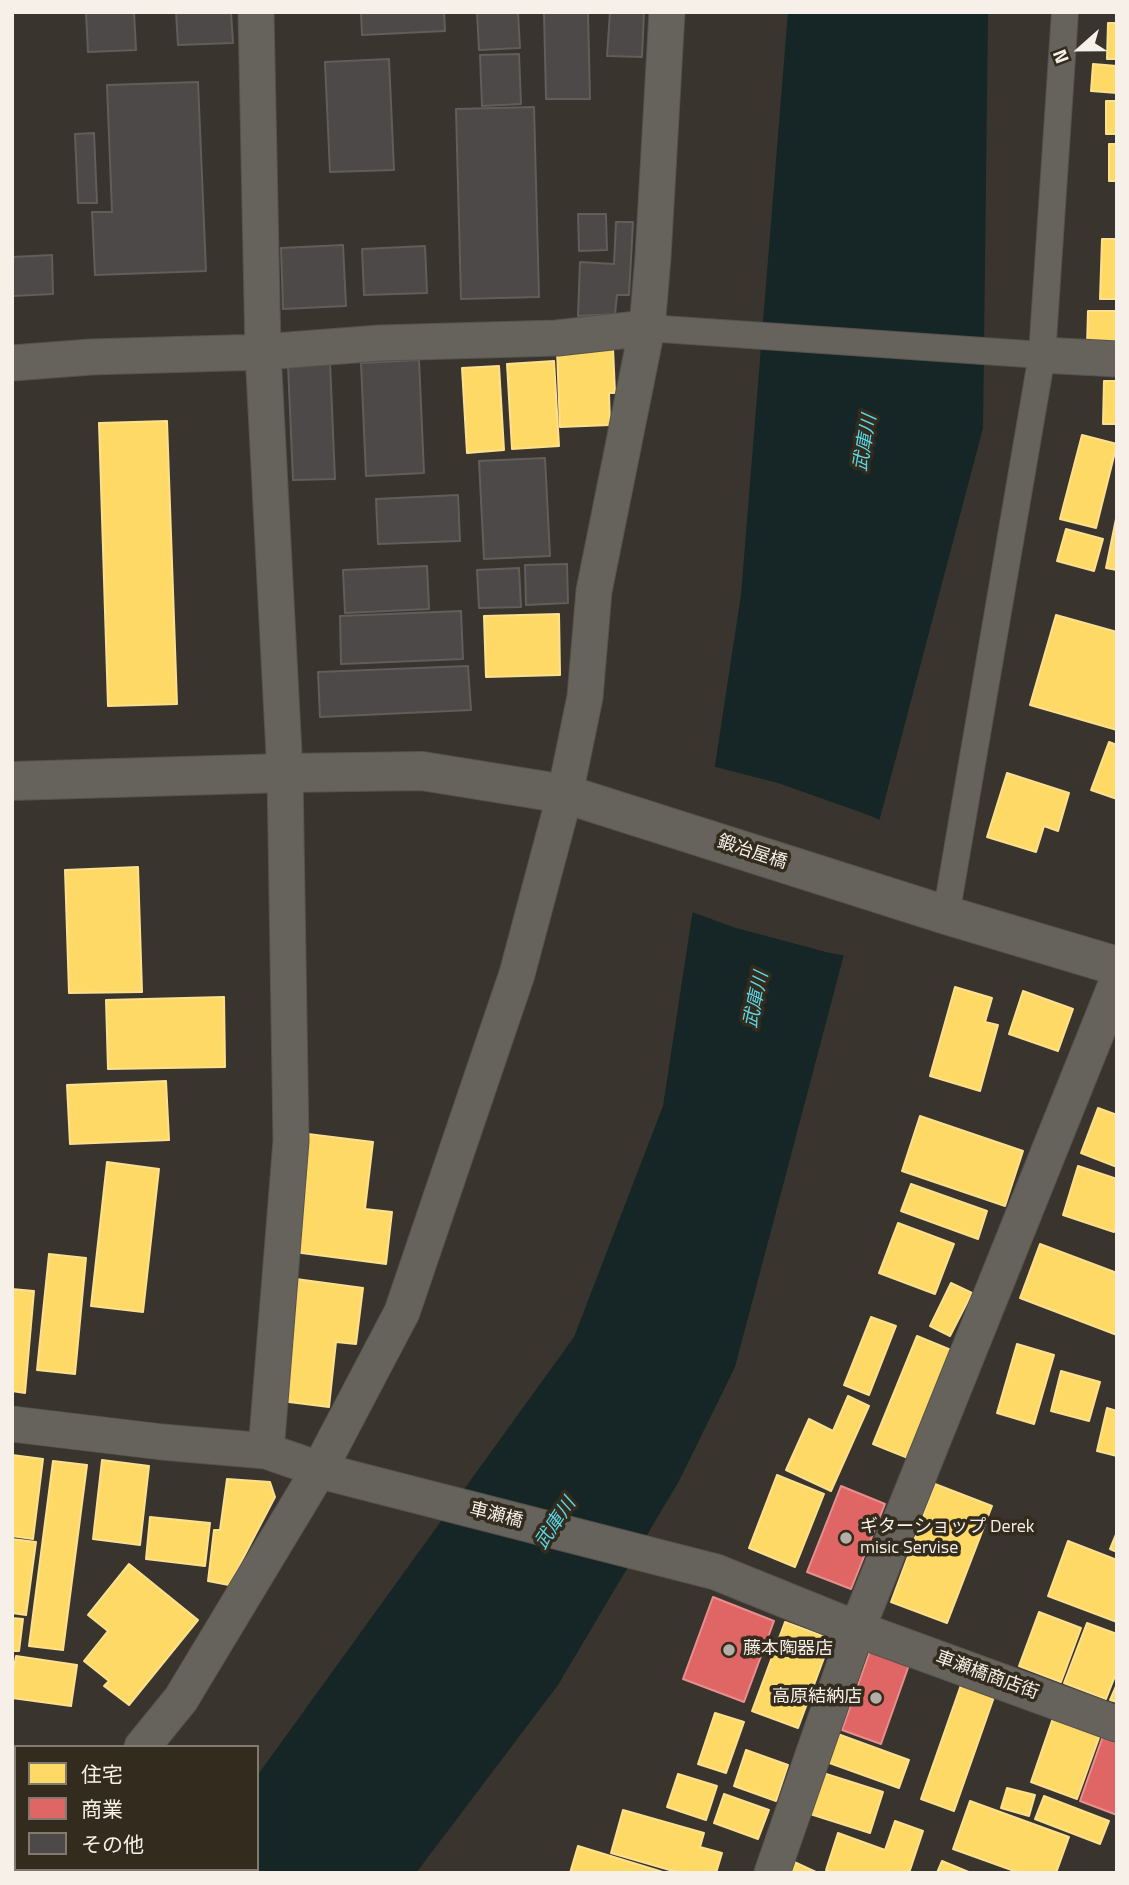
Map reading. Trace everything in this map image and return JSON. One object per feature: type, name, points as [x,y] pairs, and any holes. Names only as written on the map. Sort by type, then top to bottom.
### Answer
[{"type":"street","points":[[256,12],[263,352],[285,773],[291,1141],[266,1451]]},
{"type":"street","points":[[144,1745],[181,1699],[326,1472],[402,1312],[574,797],[594,591],[657,328],[653,257],[667,12]]},
{"type":"street","points":[[934,911],[1033,354],[1065,12]]},
{"type":"street","points":[[12,363],[91,357],[263,352],[380,343],[557,338],[657,328],[1117,359]]},
{"type":"street","name":"鍛冶屋橋","points":[[12,781],[422,771],[574,797],[1117,966]]},
{"type":"street","points":[[772,1873],[857,1629],[1117,982]]},
{"type":"street","name":"車瀬橋","points":[[12,1424],[266,1451],[326,1472],[716,1572],[857,1629]]},
{"type":"street","name":"車瀬橋商店街","points":[[857,1629],[1117,1724]]},
{"type":"water","name":"武庫川","points":[[788,12],[988,12],[983,428],[735,1367],[679,1481],[558,1685],[416,1873],[178,1873],[259,1871],[259,1773],[574,1337],[663,1106],[741,595]]},
{"type":"pier","points":[[712,766],[778,783],[883,821],[847,956],[736,928],[689,911]]},
{"type":"building: 住宅","points":[[1108,23],[1117,23],[1117,59],[1107,59]]},
{"type":"building: 住宅","points":[[1093,64],[1117,66],[1117,93],[1091,91]]},
{"type":"building: 住宅","points":[[1106,101],[1117,101],[1117,134],[1106,134]]},
{"type":"building: 住宅","points":[[1109,144],[1117,144],[1117,181],[1109,181]]},
{"type":"building: 住宅","points":[[1102,239],[1117,239],[1117,299],[1100,299]]},
{"type":"building: 住宅","points":[[1088,311],[1117,311],[1117,348],[1087,347]]},
{"type":"building: 住宅","points":[[613,348],[615,393],[609,393],[610,425],[560,427],[557,350]]},
{"type":"building: 住宅","points":[[554,361],[559,446],[512,449],[507,364]]},
{"type":"building: 住宅","points":[[499,366],[504,450],[467,453],[462,368]]},
{"type":"building: 住宅","points":[[1104,381],[1117,381],[1117,424],[1103,424]]},
{"type":"building: 住宅","points":[[167,421],[177,704],[108,706],[99,423]]},
{"type":"building: 住宅","points":[[1082,435],[1117,444],[1096,528],[1060,519]]},
{"type":"building: 住宅","points":[[1117,514],[1117,570],[1106,568]]},
{"type":"building: 住宅","points":[[1066,529],[1103,539],[1094,571],[1057,561]]},
{"type":"building: 住宅","points":[[559,614],[560,675],[486,677],[484,616]]},
{"type":"building: 住宅","points":[[1056,615],[1117,632],[1117,730],[1030,705]]},
{"type":"building: 住宅","points":[[1109,742],[1117,745],[1117,799],[1091,790]]},
{"type":"building: 住宅","points":[[1007,773],[1069,793],[1058,831],[1044,826],[1036,852],[987,837]]},
{"type":"building: 住宅","points":[[138,867],[142,992],[69,993],[65,870]]},
{"type":"building: 住宅","points":[[955,987],[992,998],[985,1022],[998,1025],[980,1091],[930,1076]]},
{"type":"building: 住宅","points":[[1023,991],[1073,1009],[1058,1051],[1009,1034]]},
{"type":"building: 住宅","points":[[224,997],[225,1067],[108,1069],[106,1000]]},
{"type":"building: 住宅","points":[[166,1081],[169,1140],[70,1144],[67,1085]]},
{"type":"building: 住宅","points":[[1098,1108],[1117,1115],[1117,1167],[1081,1153]]},
{"type":"building: 住宅","points":[[920,1116],[1023,1151],[1005,1206],[902,1171]]},
{"type":"building: 住宅","points":[[308,1134],[373,1142],[365,1209],[392,1212],[386,1264],[294,1252]]},
{"type":"building: 住宅","points":[[107,1162],[159,1169],[143,1312],[91,1306]]},
{"type":"building: 住宅","points":[[1078,1166],[1117,1179],[1117,1223],[1114,1232],[1063,1215]]},
{"type":"building: 住宅","points":[[911,1184],[987,1211],[978,1239],[901,1211]]},
{"type":"building: 住宅","points":[[898,1223],[954,1244],[935,1294],[879,1273]]},
{"type":"building: 住宅","points":[[1040,1244],[1117,1273],[1117,1335],[1020,1298]]},
{"type":"building: 住宅","points":[[49,1254],[86,1258],[75,1374],[37,1370]]},
{"type":"building: 住宅","points":[[296,1279],[363,1288],[356,1344],[336,1342],[329,1407],[281,1401]]},
{"type":"building: 住宅","points":[[951,1283],[972,1293],[950,1336],[930,1326]]},
{"type":"building: 住宅","points":[[12,1289],[34,1291],[25,1393],[12,1391]]},
{"type":"building: 住宅","points":[[871,1317],[896,1326],[869,1395],[844,1385]]},
{"type":"building: 住宅","points":[[917,1336],[951,1350],[908,1458],[873,1444]]},
{"type":"building: 住宅","points":[[1017,1344],[1054,1355],[1034,1424],[997,1413]]},
{"type":"building: 住宅","points":[[1061,1371],[1100,1382],[1089,1421],[1051,1411]]},
{"type":"building: 住宅","points":[[848,1396],[869,1406],[831,1491],[786,1470],[809,1419],[833,1431]]},
{"type":"building: 住宅","points":[[1107,1408],[1117,1411],[1117,1456],[1097,1451]]},
{"type":"building: 住宅","points":[[12,1455],[43,1459],[33,1539],[12,1536]]},
{"type":"building: 住宅","points":[[102,1460],[149,1466],[140,1545],[93,1539]]},
{"type":"building: 住宅","points":[[53,1461],[87,1465],[63,1650],[29,1646]]},
{"type":"building: 住宅","points":[[777,1475],[824,1494],[795,1567],[749,1548]]},
{"type":"building: 住宅","points":[[227,1479],[270,1482],[275,1497],[229,1585],[208,1581],[214,1530],[220,1530]]},
{"type":"building: 住宅","points":[[935,1484],[992,1506],[947,1623],[891,1602]]},
{"type":"building: 住宅","points":[[150,1517],[210,1523],[205,1566],[146,1559]]},
{"type":"building: 住宅","points":[[1117,1532],[1117,1552],[1110,1549]]},
{"type":"building: 住宅","points":[[12,1539],[36,1542],[26,1615],[12,1613]]},
{"type":"building: 住宅","points":[[1068,1541],[1117,1560],[1117,1622],[1048,1596]]},
{"type":"building: 住宅","points":[[129,1564],[198,1620],[129,1705],[104,1686],[109,1681],[84,1661],[108,1631],[88,1615]]},
{"type":"building: 住宅","points":[[1039,1612],[1081,1628],[1061,1682],[1019,1666]]},
{"type":"building: 住宅","points":[[12,1618],[23,1619],[19,1651],[12,1651]]},
{"type":"building: 住宅","points":[[785,1622],[831,1639],[798,1728],[752,1711]]},
{"type":"building: 住宅","points":[[1087,1623],[1117,1634],[1117,1671],[1106,1699],[1064,1683]]},
{"type":"building: 住宅","points":[[16,1656],[77,1665],[71,1706],[12,1698]]},
{"type":"building: 住宅","points":[[1117,1684],[1117,1702],[1110,1700]]},
{"type":"building: 住宅","points":[[961,1685],[994,1697],[954,1811],[921,1799]]},
{"type":"building: 住宅","points":[[715,1713],[744,1722],[726,1773],[698,1764]]},
{"type":"building: 住宅","points":[[1053,1718],[1100,1735],[1077,1799],[1031,1782]]},
{"type":"building: 住宅","points":[[835,1733],[909,1760],[899,1788],[824,1761]]},
{"type":"building: 住宅","points":[[746,1750],[788,1765],[776,1801],[734,1786]]},
{"type":"building: 住宅","points":[[820,1772],[883,1792],[870,1833],[807,1813]]},
{"type":"building: 住宅","points":[[678,1774],[717,1786],[706,1820],[667,1807]]},
{"type":"building: 住宅","points":[[1007,1788],[1035,1795],[1029,1816],[1001,1808]]},
{"type":"building: 住宅","points":[[724,1794],[769,1810],[758,1839],[714,1823]]},
{"type":"building: 住宅","points":[[1044,1796],[1109,1821],[1100,1844],[1035,1819]]},
{"type":"building: 住宅","points":[[970,1801],[1069,1837],[1056,1873],[1020,1873],[953,1849]]},
{"type":"building: 住宅","points":[[623,1810],[704,1833],[700,1847],[722,1853],[716,1873],[680,1873],[611,1853]]},
{"type":"building: 住宅","points":[[895,1821],[923,1831],[909,1873],[833,1873],[826,1870],[838,1833],[885,1850]]},
{"type":"building: 住宅","points":[[578,1846],[666,1873],[570,1873]]},
{"type":"building: 住宅","points":[[790,1860],[818,1873],[784,1873]]},
{"type":"building: 住宅","points":[[942,1861],[971,1873],[937,1873]]},
{"type":"building: 商業","name":"ギターショップ Derek misic Servise","points":[[841,1486],[885,1504],[851,1589],[807,1572]]},
{"type":"building: 商業","name":"藤本陶器店","points":[[713,1597],[774,1621],[744,1702],[683,1679]]},
{"type":"building: 商業","name":"高原結納店","points":[[870,1651],[909,1665],[881,1744],[842,1730]]},
{"type":"building: 商業","points":[[1103,1736],[1117,1741],[1117,1815],[1080,1801]]},
{"type":"building: その他","points":[[86,12],[134,12],[136,50],[88,52]]},
{"type":"building: その他","points":[[176,12],[231,12],[233,43],[178,45]]},
{"type":"building: その他","points":[[361,12],[444,12],[445,31],[362,35]]},
{"type":"building: その他","points":[[477,12],[518,12],[520,48],[479,50]]},
{"type":"building: その他","points":[[544,12],[588,12],[590,99],[546,99]]},
{"type":"building: その他","points":[[610,12],[644,12],[642,57],[607,56]]},
{"type":"building: その他","points":[[519,54],[521,104],[482,106],[480,55]]},
{"type":"building: その他","points":[[389,59],[394,170],[330,172],[325,62]]},
{"type":"building: その他","points":[[198,82],[206,271],[95,275],[92,212],[112,212],[107,85]]},
{"type":"building: その他","points":[[534,107],[539,297],[461,299],[456,109]]},
{"type":"building: その他","points":[[94,133],[97,203],[78,203],[75,134]]},
{"type":"building: その他","points":[[578,214],[606,214],[607,250],[579,251]]},
{"type":"building: その他","points":[[616,222],[633,222],[629,295],[617,295],[615,314],[578,316],[580,262],[614,264]]},
{"type":"building: その他","points":[[343,245],[346,306],[283,309],[281,248]]},
{"type":"building: その他","points":[[425,246],[427,293],[364,295],[362,249]]},
{"type":"building: その他","points":[[52,255],[53,294],[12,296],[12,257]]},
{"type":"building: その他","points":[[419,360],[424,473],[366,476],[361,363]]},
{"type":"building: その他","points":[[330,363],[335,479],[293,480],[288,365]]},
{"type":"building: その他","points":[[545,458],[550,556],[484,559],[479,461]]},
{"type":"building: その他","points":[[458,495],[460,541],[378,544],[376,499]]},
{"type":"building: その他","points":[[567,564],[568,603],[526,605],[525,565]]},
{"type":"building: その他","points":[[427,566],[429,609],[345,613],[343,570]]},
{"type":"building: その他","points":[[519,568],[521,607],[479,608],[477,570]]},
{"type":"building: その他","points":[[461,611],[463,659],[341,664],[340,616]]},
{"type":"building: その他","points":[[468,666],[471,710],[320,717],[318,672]]},
{"type":"place","name":"ギターショップ Derek misic Servise","points":[[846,1538]]},
{"type":"place","name":"藤本陶器店","points":[[729,1650]]},
{"type":"place","name":"高原結納店","points":[[876,1698]]}]
